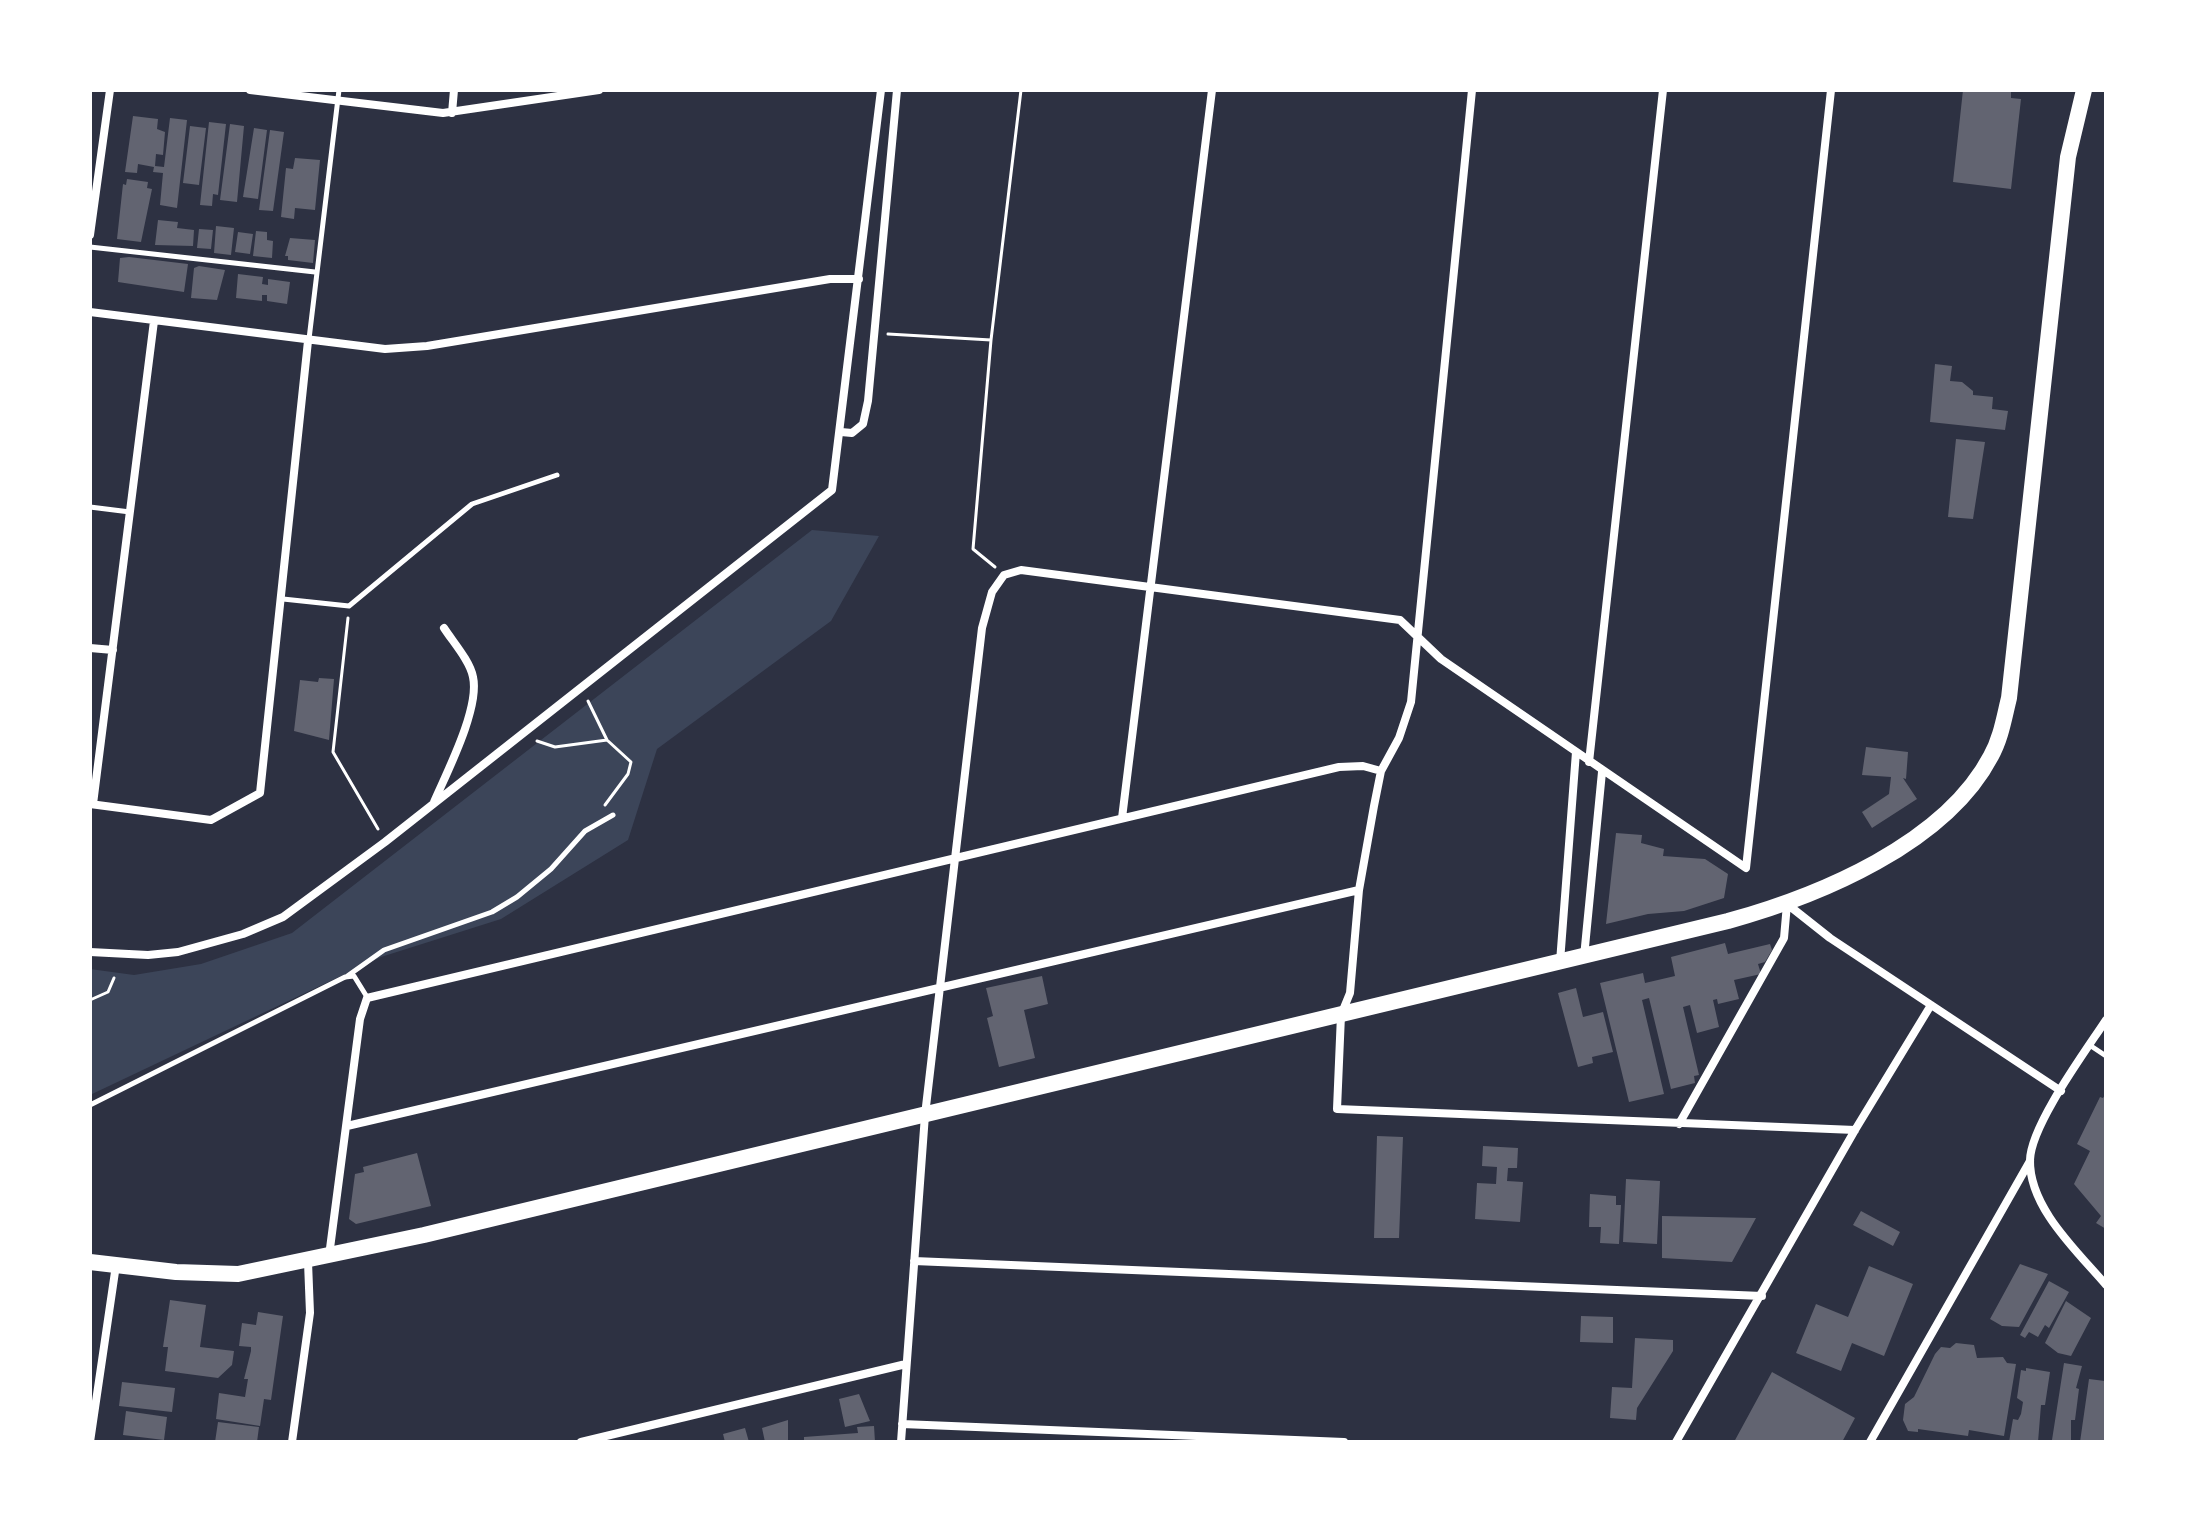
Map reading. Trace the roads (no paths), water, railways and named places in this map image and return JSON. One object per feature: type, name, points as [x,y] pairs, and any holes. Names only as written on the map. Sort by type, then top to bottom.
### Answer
[{"type":"main road","points":[[90,1262],[226,1274],[308,1262],[1584,957],[1787,904],[1884,856],[1941,820],[1981,774],[2000,735],[2009,698],[2021,604],[2068,157],[2084,90]]},
{"type":"street","points":[[90,235],[110,90]]},
{"type":"street","points":[[250,90],[452,113],[599,90]]},
{"type":"street","points":[[452,113],[454,90]]},
{"type":"street","points":[[90,952],[148,955],[208,945],[283,917],[385,842],[523,730],[832,490],[881,90]]},
{"type":"street","points":[[841,432],[858,430],[865,419],[897,90]]},
{"type":"street","points":[[1122,818],[1212,90]]},
{"type":"street","points":[[1472,90],[1411,702],[1399,738],[1381,771],[1359,890],[1350,993],[1341,1015],[1337,1109],[1855,1130]]},
{"type":"street","points":[[1589,762],[1663,90]]},
{"type":"street","points":[[901,1442],[925,1115],[982,628],[992,592],[1004,575],[1021,570],[1400,620],[1441,659],[1746,868],[1831,90]]},
{"type":"street","points":[[90,312],[385,349],[427,346],[830,279],[859,279]]},
{"type":"street","points":[[154,321],[92,804],[211,820],[260,793],[308,341]]},
{"type":"street","points":[[434,802],[463,730],[473,694],[473,676],[444,628]]},
{"type":"street","points":[[90,648],[113,650]]},
{"type":"street","points":[[1560,962],[1576,752]]},
{"type":"street","points":[[328,1257],[360,1019],[367,998],[1339,767],[1363,766],[1381,771]]},
{"type":"street","points":[[1584,957],[1602,772]]},
{"type":"street","points":[[347,1126],[1359,890]]},
{"type":"street","points":[[1787,904],[1830,938],[2061,1091]]},
{"type":"street","points":[[1679,1124],[1784,938],[1787,904]]},
{"type":"street","points":[[1676,1442],[1855,1130],[1931,1005]]},
{"type":"street","points":[[1870,1442],[2030,1161],[2037,1131],[2106,1020]]},
{"type":"street","points":[[2030,1161],[2036,1189],[2056,1227],[2106,1285]]},
{"type":"street","points":[[914,1261],[1762,1296]]},
{"type":"street","points":[[292,1442],[310,1313],[308,1262]]},
{"type":"street","points":[[90,1442],[116,1265]]},
{"type":"street","points":[[581,1442],[906,1364]]},
{"type":"street","points":[[902,1424],[1344,1442]]},
{"type":"lane","points":[[308,341],[339,90]]},
{"type":"lane","points":[[90,247],[315,272]]},
{"type":"lane","points":[[283,599],[349,606],[472,504],[557,475]]},
{"type":"lane","points":[[90,507],[130,512]]},
{"type":"lane","points":[[90,1105],[345,977],[384,950],[492,912],[517,897],[551,869],[585,831],[613,815]]},
{"type":"lane","points":[[345,977],[354,976],[361,982],[367,998]]},
{"type":"lane","points":[[2091,1046],[2106,1056]]}]
